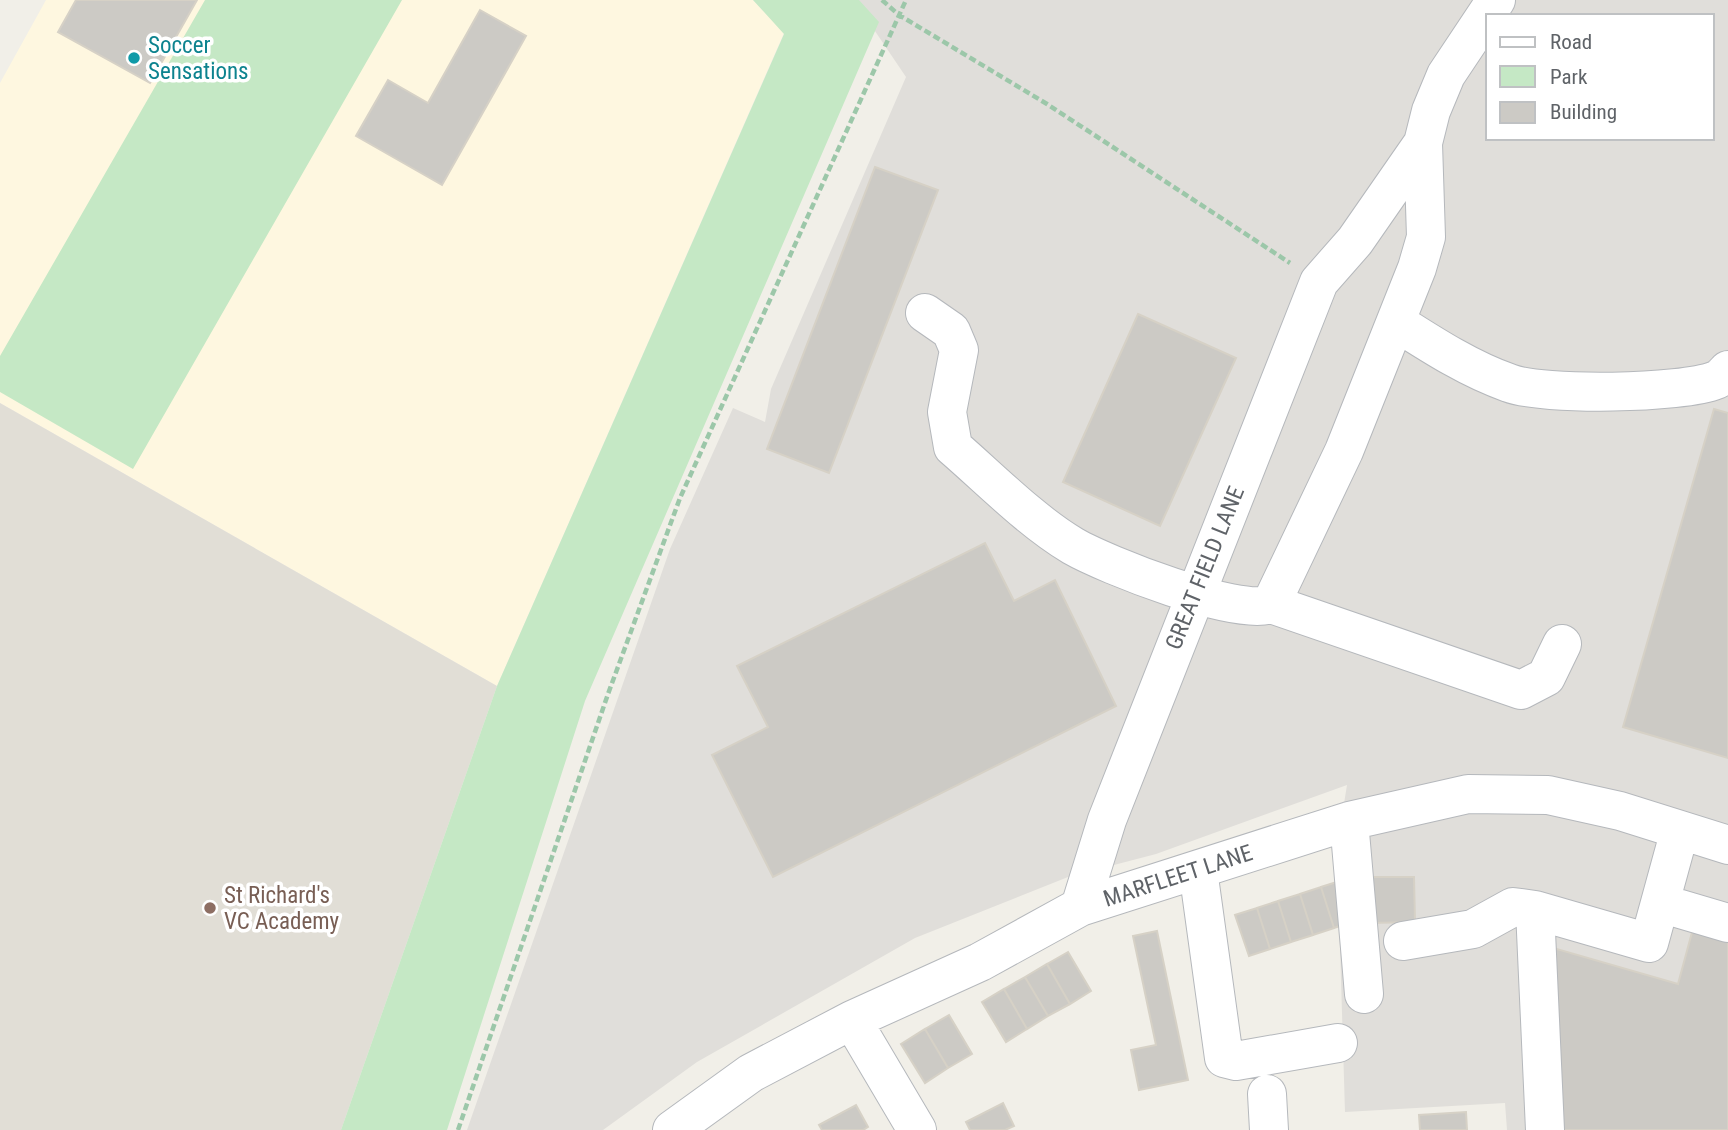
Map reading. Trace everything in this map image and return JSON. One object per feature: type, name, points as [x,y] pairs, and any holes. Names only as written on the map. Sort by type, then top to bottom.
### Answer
[{"type":"street","points":[[1270,604],[1344,451],[1417,268],[1426,237],[1423,143],[1431,111],[1446,75],[1486,15]]},
{"type":"street","name":"GREAT FIELD LANE","points":[[1080,907],[1107,820],[1319,282],[1354,242],[1423,143]]},
{"type":"street","points":[[925,313],[951,331],[959,350],[947,412],[953,447],[1073,546],[1194,596],[1250,608],[1270,604],[1521,690],[1546,677],[1562,644]]},
{"type":"street","points":[[1396,322],[1445,353],[1509,384],[1547,392],[1653,390],[1717,380],[1728,370]]},
{"type":"street","name":"MARFLEET LANE","points":[[672,1130],[751,1073],[852,1020],[980,962],[1080,907],[1349,821],[1468,794],[1548,795],[1620,811],[1728,845]]},
{"type":"street","points":[[1349,821],[1364,994]]},
{"type":"street","points":[[1403,941],[1473,929],[1513,907],[1535,910],[1649,943],[1680,830]]},
{"type":"street","points":[[1198,870],[1224,1058],[1236,1061],[1338,1043]]},
{"type":"street","points":[[1660,903],[1728,923]]},
{"type":"street","points":[[1535,910],[1545,1130]]},
{"type":"street","points":[[852,1020],[917,1130]]},
{"type":"path","points":[[882,0],[898,15],[1047,104],[1319,282]]},
{"type":"path","points":[[458,1130],[608,694],[680,498],[906,0]]},
{"type":"shaded area","points":[[46,0],[753,0],[784,33],[497,686],[0,403],[0,83]]},
{"type":"shaded area","points":[[854,0],[1728,0],[1728,1130],[1507,1130],[1505,1103],[1345,1112],[1337,847],[1347,785],[1156,854],[1068,877],[915,938],[697,1062],[603,1130],[467,1130],[670,549],[733,408],[765,422],[771,389],[906,77]]},
{"type":"shaded area","name":"St Richard's VC Academy","points":[[0,403],[497,686],[341,1130],[0,1130]]},
{"type":"green space","points":[[205,0],[402,0],[133,469],[0,392],[0,356]]},
{"type":"green space","points":[[753,0],[859,0],[879,22],[585,701],[447,1130],[341,1130],[497,686],[784,34]]},
{"type":"building","name":"Soccer Sensations","points":[[76,0],[197,0],[150,83],[58,32]]},
{"type":"building","points":[[480,10],[526,36],[442,185],[356,136],[388,80],[428,103]]},
{"type":"building","points":[[875,167],[938,190],[829,473],[767,449]]},
{"type":"building","points":[[1138,314],[1236,358],[1160,526],[1063,482]]},
{"type":"building","points":[[1714,409],[1728,413],[1728,758],[1623,727]]},
{"type":"building","points":[[985,543],[1014,601],[1055,580],[1116,706],[773,877],[712,755],[768,727],[737,666]]},
{"type":"building","points":[[1369,877],[1414,877],[1415,922],[1369,923]]},
{"type":"building","points":[[1343,880],[1355,921],[1334,928],[1321,887]]},
{"type":"building","points":[[1321,887],[1334,928],[1313,935],[1300,894]]},
{"type":"building","points":[[1300,894],[1313,935],[1291,942],[1278,901]]},
{"type":"building","points":[[1278,901],[1291,942],[1270,949],[1257,908]]},
{"type":"building","points":[[1257,908],[1270,949],[1249,956],[1235,915]]},
{"type":"building","points":[[1694,925],[1728,934],[1728,1130],[1559,1130],[1550,947],[1678,984]]},
{"type":"building","points":[[1157,931],[1188,1080],[1139,1090],[1131,1050],[1156,1045],[1133,936]]},
{"type":"building","points":[[1068,952],[1091,991],[1070,1004],[1047,964]]},
{"type":"building","points":[[1047,964],[1070,1004],[1048,1016],[1025,977]]},
{"type":"building","points":[[1025,977],[1048,1016],[1027,1029],[1004,989]]},
{"type":"building","points":[[1004,989],[1027,1029],[1006,1042],[982,1002]]},
{"type":"building","points":[[949,1015],[972,1054],[948,1068],[925,1029]]},
{"type":"building","points":[[925,1029],[948,1068],[925,1083],[901,1044]]},
{"type":"building","points":[[1003,1103],[1014,1126],[1005,1130],[970,1130],[966,1122]]},
{"type":"building","points":[[856,1105],[868,1127],[863,1130],[822,1130],[819,1125]]},
{"type":"building","points":[[1466,1112],[1467,1130],[1420,1130],[1419,1115]]},
{"type":"place","name":"Soccer Sensations","points":[[134,58]]},
{"type":"place","name":"St Richard's VC Academy","points":[[210,908]]}]
